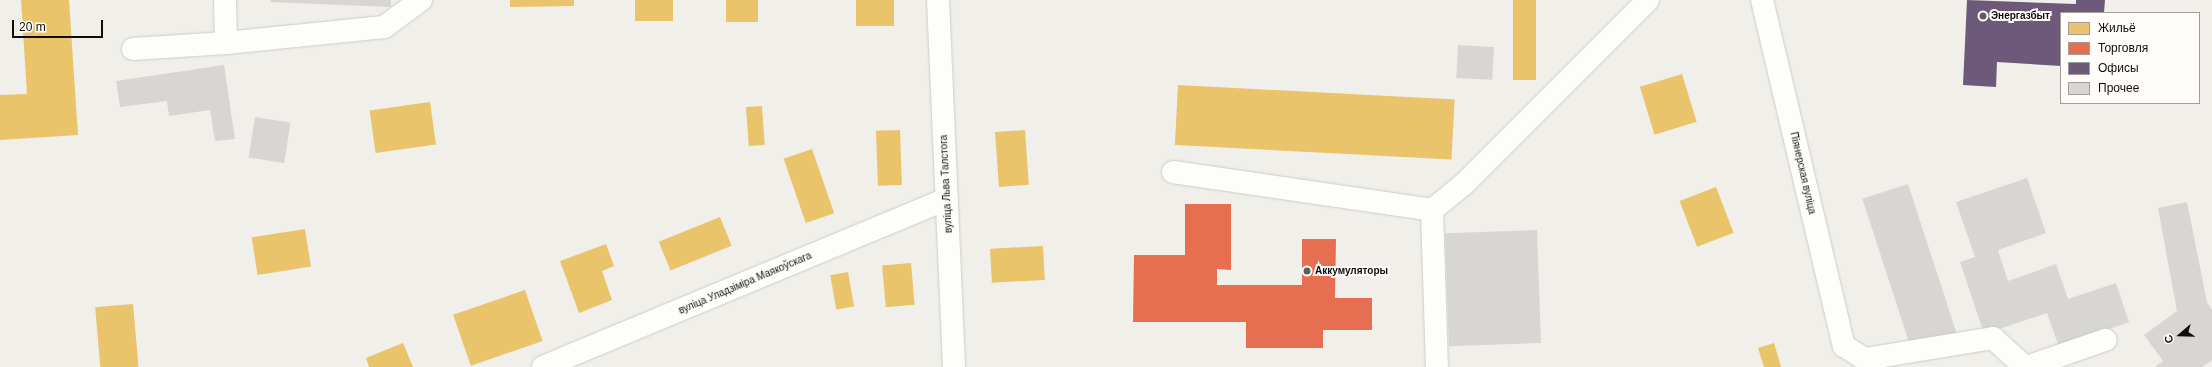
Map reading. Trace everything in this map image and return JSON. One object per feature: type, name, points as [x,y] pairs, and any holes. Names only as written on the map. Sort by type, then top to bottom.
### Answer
[{"type":"street","points":[[225,0],[226,43]]},
{"type":"street","points":[[133,49],[226,43],[384,27],[421,0]]},
{"type":"street","name":"вуліца Льва Талстога","points":[[938,0],[954,367]]},
{"type":"street","points":[[1173,172],[1432,210],[1464,184],[1648,0]]},
{"type":"street","name":"Піянерская вуліца","points":[[1762,0],[1844,346],[1865,359],[1993,338],[2026,367]]},
{"type":"street","name":"вуліца Уладзіміра Маякоўскага","points":[[543,367],[946,199]]},
{"type":"street","points":[[1432,210],[1437,367]]},
{"type":"street","points":[[2026,367],[2104,340]]},
{"type":"building: Жильё","points":[[21,0],[69,0],[78,135],[0,140],[0,95],[27,94]]},
{"type":"building: Жильё","points":[[510,0],[574,0],[574,6],[510,7]]},
{"type":"building: Жильё","points":[[635,0],[673,0],[673,21],[635,21]]},
{"type":"building: Жильё","points":[[726,0],[758,0],[758,22],[726,22]]},
{"type":"building: Жильё","points":[[856,0],[894,0],[894,26],[856,26]]},
{"type":"building: Жильё","points":[[1513,0],[1536,0],[1536,80],[1513,80]]},
{"type":"building: Жильё","points":[[1682,74],[1697,122],[1655,135],[1640,87]]},
{"type":"building: Жильё","points":[[1178,85],[1455,99],[1451,159],[1175,145]]},
{"type":"building: Жильё","points":[[430,102],[436,145],[376,153],[370,110]]},
{"type":"building: Жильё","points":[[762,106],[765,145],[749,146],[746,107]]},
{"type":"building: Жильё","points":[[900,130],[902,185],[878,186],[876,131]]},
{"type":"building: Жильё","points":[[1025,130],[1029,185],[999,187],[995,132]]},
{"type":"building: Жильё","points":[[812,149],[834,213],[806,223],[784,159]]},
{"type":"building: Жильё","points":[[1716,187],[1734,233],[1697,247],[1680,201]]},
{"type":"building: Жильё","points":[[720,217],[732,246],[670,270],[659,242]]},
{"type":"building: Жильё","points":[[305,229],[311,267],[258,275],[252,237]]},
{"type":"building: Жильё","points":[[606,244],[614,266],[602,271],[612,300],[579,313],[560,261]]},
{"type":"building: Жильё","points":[[1043,246],[1045,280],[992,283],[990,249]]},
{"type":"building: Жильё","points":[[911,263],[915,305],[886,307],[882,266]]},
{"type":"building: Жильё","points":[[848,272],[854,306],[836,310],[830,275]]},
{"type":"building: Жильё","points":[[525,290],[543,341],[471,366],[453,315]]},
{"type":"building: Жильё","points":[[133,304],[138,367],[100,367],[95,307]]},
{"type":"building: Жильё","points":[[403,343],[413,367],[369,367],[366,358]]},
{"type":"building: Жильё","points":[[1774,343],[1781,367],[1764,367],[1758,348]]},
{"type":"building: Торговля","points":[[1185,204],[1231,204],[1231,270],[1217,269],[1217,285],[1302,285],[1302,239],[1336,239],[1335,298],[1372,298],[1372,330],[1323,330],[1323,348],[1246,348],[1246,322],[1133,322],[1134,255],[1185,255]]},
{"type":"building: Офисы","points":[[1967,0],[2076,4],[2076,0],[2105,0],[2104,12],[2060,12],[2060,66],[1997,62],[1996,87],[1963,85]]},
{"type":"building: Прочее","points":[[271,0],[391,0],[391,7],[270,2]]},
{"type":"building: Прочее","points":[[1458,45],[1494,47],[1492,80],[1456,78]]},
{"type":"building: Прочее","points":[[224,65],[235,139],[215,141],[210,110],[169,116],[167,101],[120,107],[116,81]]},
{"type":"building: Прочее","points":[[255,117],[291,123],[284,163],[249,157]]},
{"type":"building: Прочее","points":[[2027,178],[2046,233],[1998,250],[2008,281],[2056,264],[2068,299],[2116,283],[2129,322],[2059,347],[2047,313],[1984,334],[1960,262],[1975,257],[1956,202]]},
{"type":"building: Прочее","points":[[1908,184],[1956,332],[1911,347],[1862,199]]},
{"type":"building: Прочее","points":[[2187,202],[2207,302],[2212,310],[2212,360],[2202,367],[2155,367],[2163,361],[2144,335],[2177,311],[2158,208]]},
{"type":"building: Прочее","points":[[1537,230],[1541,343],[1449,346],[1445,233]]},
{"type":"place","name":"Энергазбыт","points":[[1983,16]]},
{"type":"place","name":"Аккумуляторы","points":[[1307,271]]}]
